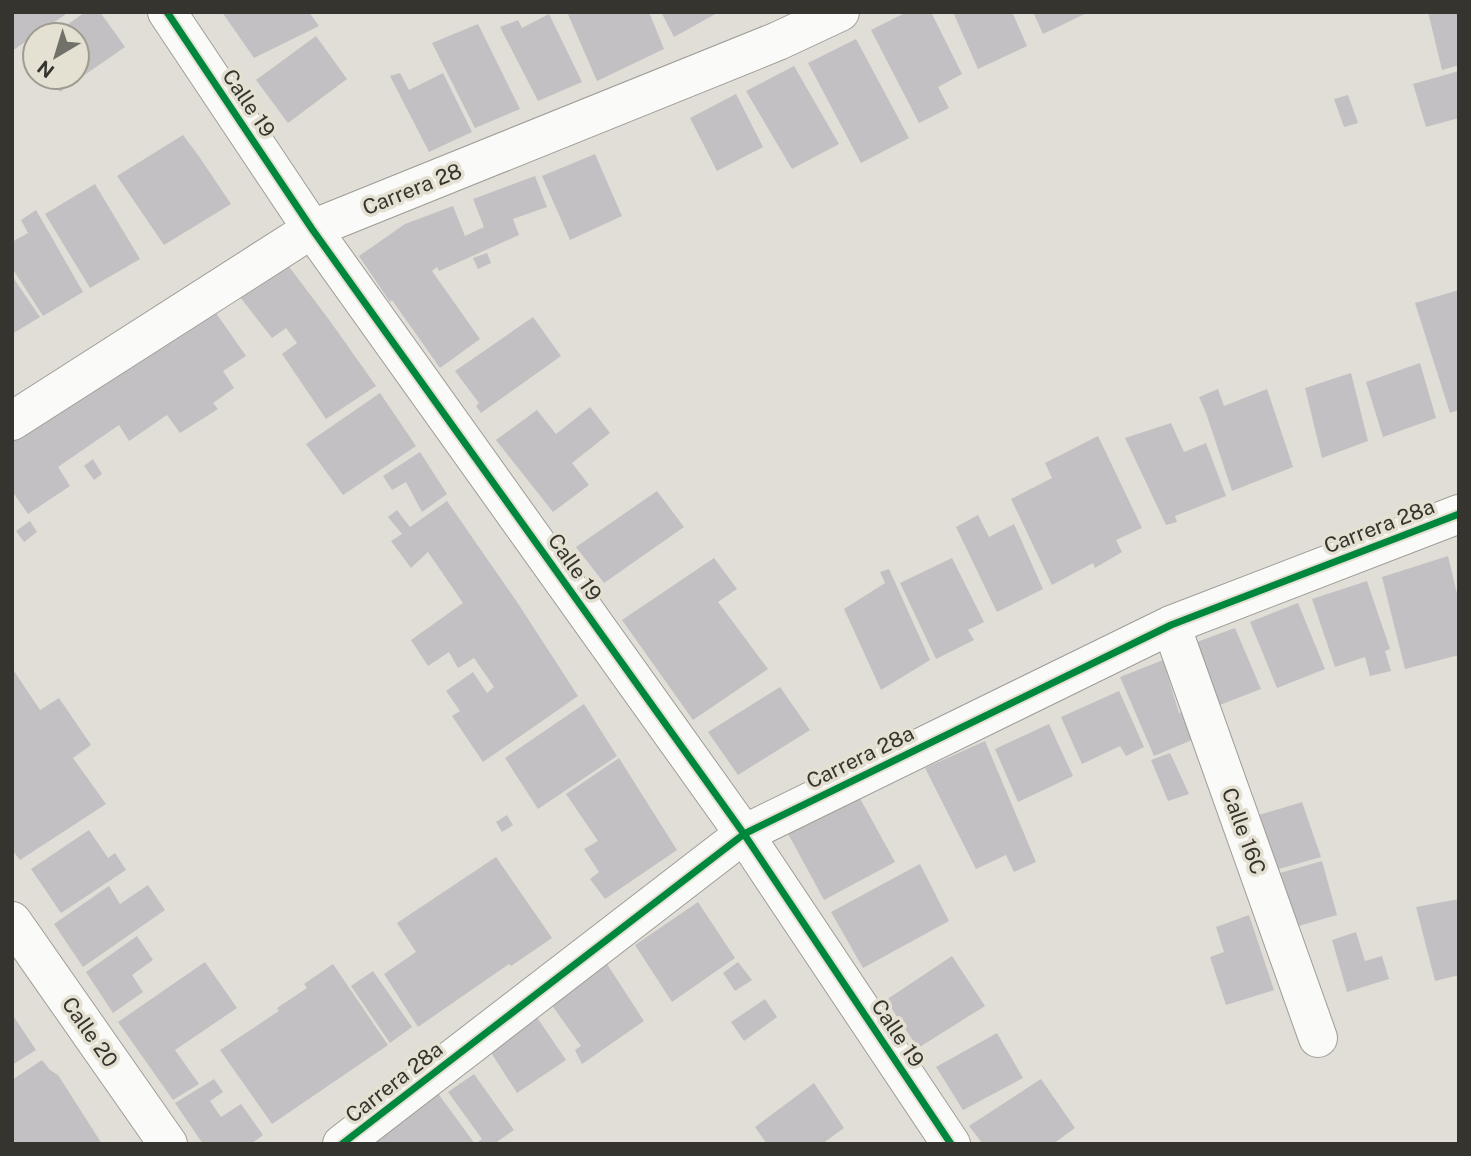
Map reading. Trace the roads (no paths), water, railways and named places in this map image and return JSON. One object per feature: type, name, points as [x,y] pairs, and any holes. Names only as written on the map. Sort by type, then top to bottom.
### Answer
[{"type":"street","name":"Calle 19","points":[[167,12],[313,229],[744,834],[951,1144]]},
{"type":"street","name":"Carrera 28","points":[[12,422],[313,229],[771,27],[841,12]]},
{"type":"street","name":"Carrera 28a","points":[[342,1144],[744,834],[1171,625],[1459,513]]},
{"type":"street","name":"Calle 16C","points":[[1171,625],[1318,1038]]},
{"type":"street","name":"Calle 20","points":[[12,920],[168,1144]]}]
